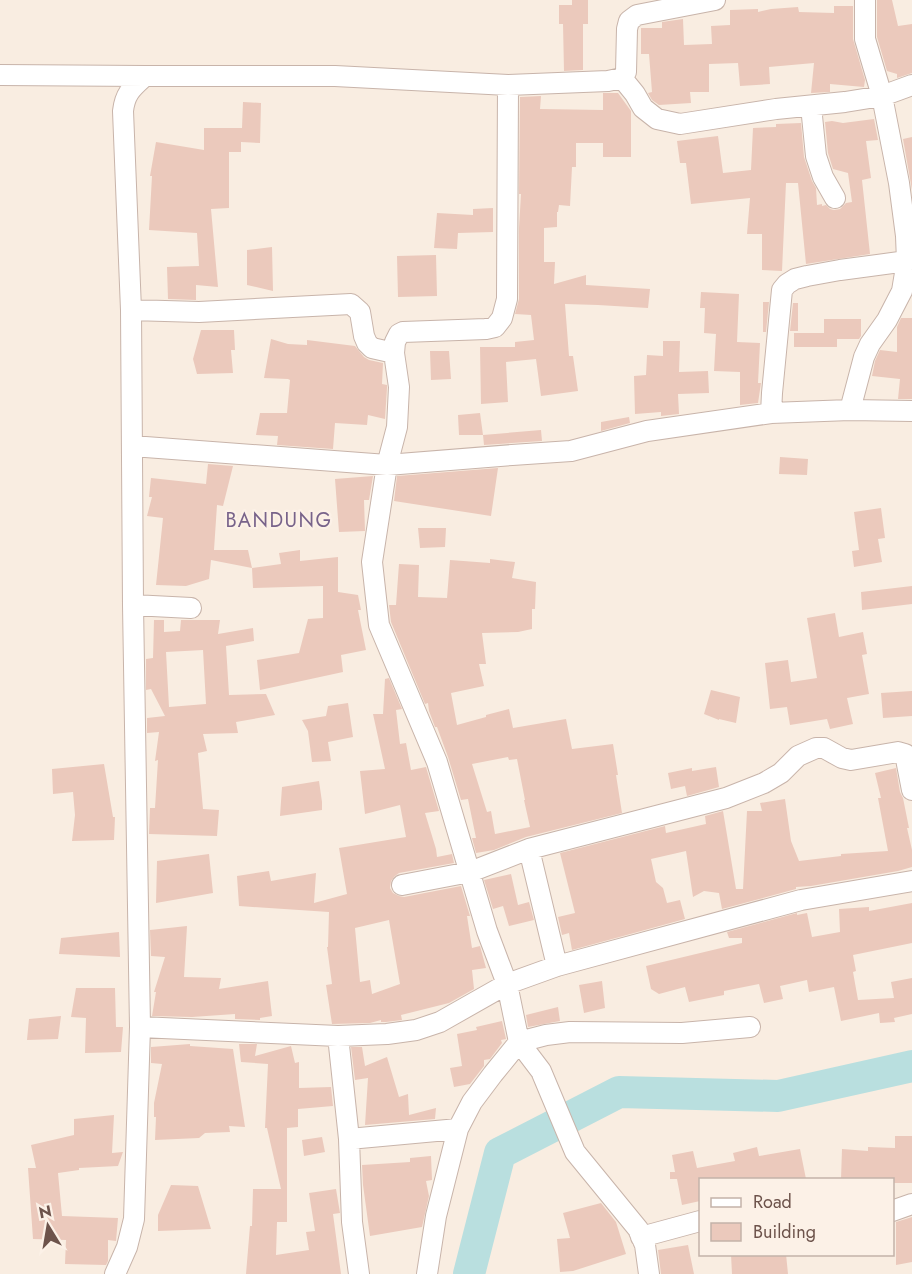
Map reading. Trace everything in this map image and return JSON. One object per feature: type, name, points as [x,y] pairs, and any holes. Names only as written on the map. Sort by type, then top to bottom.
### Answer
[{"type":"street","points":[[0,75],[334,76],[508,85],[608,81],[622,78],[626,72],[629,21],[637,15],[715,0]]},
{"type":"street","points":[[850,410],[864,357],[902,291],[907,261],[905,181],[865,39],[865,0]]},
{"type":"street","points":[[115,1274],[127,1247],[134,1219],[140,1027],[131,310],[123,111],[124,100],[145,76]]},
{"type":"street","points":[[622,78],[643,108],[657,119],[680,124],[882,96],[912,85]]},
{"type":"street","points":[[508,85],[507,299],[502,318],[495,327],[486,329],[403,332],[396,338],[394,353],[399,387],[397,428],[387,465],[372,562],[379,625],[437,762],[487,931],[507,984],[519,1042],[541,1071],[575,1152],[638,1229],[645,1245],[649,1274]]},
{"type":"street","points":[[811,106],[816,156],[823,177],[835,198]]},
{"type":"street","points":[[771,413],[782,290],[787,284],[807,276],[907,261]]},
{"type":"street","points":[[131,310],[199,312],[351,304],[360,312],[364,336],[372,348],[394,353]]},
{"type":"street","points":[[132,446],[387,465],[512,454],[571,452],[647,431],[771,413],[850,410],[912,411]]},
{"type":"street","points":[[133,605],[190,608]]},
{"type":"street","points":[[402,885],[470,872],[529,849],[726,798],[764,783],[781,773],[798,756],[820,747],[851,760],[890,753],[905,754],[912,790]]},
{"type":"street","points":[[529,849],[557,966]]},
{"type":"street","points":[[140,1027],[338,1036],[416,1030],[440,1022],[507,984],[557,966],[801,900],[912,881]]},
{"type":"street","points":[[427,1274],[436,1216],[458,1129],[472,1102],[519,1042],[570,1032],[682,1034],[750,1026]]},
{"type":"street","points":[[338,1036],[349,1139],[352,1222],[359,1274]]},
{"type":"street","points":[[349,1139],[458,1129]]},
{"type":"street","points":[[894,1209],[912,1204]]},
{"type":"street","points":[[641,1237],[699,1221]]},
{"type":"building","points":[[572,0],[588,0],[588,24],[583,24],[583,70],[564,71],[563,24],[559,24],[559,5],[572,5]]},
{"type":"building","points":[[877,0],[892,0],[898,26],[912,24],[912,73],[897,78],[897,74],[887,71],[877,37]]},
{"type":"building","points":[[834,6],[853,6],[853,39],[865,80],[864,87],[830,84],[830,92],[811,93],[814,63],[769,67],[770,84],[740,86],[738,63],[709,64],[709,92],[690,92],[691,103],[659,105],[652,100],[648,93],[652,92],[649,54],[641,54],[641,28],[662,28],[662,22],[683,19],[684,45],[712,44],[711,26],[730,25],[730,10],[758,9],[758,12],[798,7],[799,12],[834,13]]},
{"type":"building","points":[[603,93],[618,93],[631,111],[631,157],[603,157],[603,143],[576,143],[576,167],[572,167],[570,206],[559,205],[557,227],[544,228],[544,262],[555,262],[554,284],[586,275],[586,285],[650,289],[648,308],[565,304],[569,356],[573,356],[578,391],[541,396],[536,359],[506,362],[508,402],[481,404],[480,347],[515,347],[515,342],[534,340],[531,315],[515,314],[519,299],[520,97],[541,96],[540,109],[603,110]]},
{"type":"building","points":[[243,102],[261,103],[260,143],[241,142],[241,152],[229,152],[229,208],[211,209],[218,287],[196,285],[196,300],[168,299],[167,267],[199,266],[197,233],[149,230],[152,176],[150,176],[156,142],[204,150],[204,128],[242,128]]},
{"type":"building","points":[[874,119],[878,140],[866,141],[871,178],[862,180],[870,254],[806,264],[798,183],[786,183],[782,271],[762,270],[762,234],[747,234],[750,198],[691,204],[686,163],[680,163],[677,141],[718,136],[723,173],[751,170],[753,128],[801,123],[804,157],[816,188],[817,205],[826,205],[834,210],[840,209],[846,203],[852,202],[848,173],[833,169],[828,153],[825,122],[843,123]]},
{"type":"building","points":[[912,137],[912,190],[903,139]]},
{"type":"building","points":[[493,208],[493,232],[458,233],[457,249],[434,248],[437,213],[473,215],[473,209]]},
{"type":"building","points":[[272,247],[273,291],[247,285],[247,250]]},
{"type":"building","points":[[436,255],[437,296],[398,297],[397,256]]},
{"type":"building","points":[[701,292],[739,294],[737,342],[760,343],[758,383],[761,383],[758,403],[740,405],[740,372],[714,371],[716,334],[704,333],[705,308],[700,308]]},
{"type":"building","points":[[763,302],[769,302],[766,332],[763,332]]},
{"type":"building","points":[[793,303],[798,303],[798,331],[790,331]]},
{"type":"building","points":[[901,318],[912,318],[912,399],[898,399],[900,379],[872,376],[880,350],[897,352],[897,327]]},
{"type":"building","points":[[824,319],[861,319],[861,336],[859,339],[837,339],[837,347],[794,347],[794,333],[824,333]]},
{"type":"building","points":[[201,330],[234,330],[235,350],[231,350],[233,373],[197,374],[193,359]]},
{"type":"building","points":[[271,339],[288,344],[307,345],[307,340],[355,346],[364,357],[383,363],[382,384],[387,385],[385,419],[368,415],[367,425],[335,423],[333,449],[277,445],[278,436],[256,435],[260,413],[287,413],[290,380],[264,378]]},
{"type":"building","points":[[663,341],[680,341],[679,372],[708,371],[709,393],[678,394],[679,414],[661,416],[661,412],[635,414],[634,376],[646,375],[647,355],[663,356]]},
{"type":"building","points":[[430,351],[449,351],[451,379],[431,380]]},
{"type":"building","points":[[480,413],[483,435],[459,435],[458,415]]},
{"type":"building","points":[[629,417],[630,423],[601,431],[601,422]]},
{"type":"building","points":[[541,430],[542,441],[484,445],[483,435]]},
{"type":"building","points":[[780,457],[808,459],[807,475],[779,474]]},
{"type":"building","points":[[208,464],[233,466],[223,506],[217,505],[214,550],[248,550],[252,568],[211,560],[209,579],[186,586],[156,585],[163,518],[147,516],[152,497],[149,497],[151,478],[206,484]]},
{"type":"building","points":[[498,468],[491,516],[394,501],[397,476]]},
{"type":"building","points":[[373,476],[369,500],[364,500],[365,531],[339,532],[335,479]]},
{"type":"building","points":[[881,508],[885,538],[878,539],[882,562],[854,567],[852,551],[859,550],[854,512]]},
{"type":"building","points":[[418,528],[446,528],[445,547],[420,548]]},
{"type":"building","points":[[300,550],[300,561],[338,557],[338,592],[358,595],[361,610],[358,610],[366,650],[341,655],[343,672],[260,690],[257,660],[299,653],[308,619],[323,618],[323,586],[253,588],[252,568],[281,564],[279,553]]},
{"type":"building","points":[[490,559],[515,562],[512,578],[536,582],[532,629],[518,632],[482,633],[486,664],[479,664],[484,686],[451,693],[457,725],[509,709],[513,728],[566,719],[572,749],[613,744],[622,813],[526,837],[494,850],[476,853],[472,838],[476,838],[468,799],[461,800],[428,703],[425,704],[391,622],[389,605],[396,605],[399,564],[419,565],[418,597],[447,598],[450,560],[490,563]],"holes":[[[508,757],[509,760],[517,759],[530,827],[495,834],[491,811],[487,812],[472,764]]]},
{"type":"building","points":[[912,586],[912,604],[862,610],[861,592]]},
{"type":"building","points":[[835,613],[839,637],[863,632],[867,654],[862,655],[869,694],[847,698],[853,724],[830,729],[827,719],[790,725],[787,707],[770,709],[765,663],[788,660],[791,682],[817,678],[807,618]]},
{"type":"building","points":[[154,620],[164,620],[164,632],[180,631],[181,620],[220,620],[218,634],[253,628],[254,641],[226,646],[229,695],[266,694],[275,715],[236,722],[238,733],[203,734],[207,751],[198,753],[203,809],[219,810],[217,836],[149,834],[150,808],[155,808],[158,760],[155,761],[159,732],[147,733],[147,718],[165,716],[151,689],[146,690],[146,659],[153,658]],"holes":[[[203,650],[206,704],[169,707],[166,652]]]},
{"type":"building","points":[[389,678],[402,709],[396,710],[400,744],[406,743],[411,770],[426,767],[439,811],[425,813],[437,857],[452,854],[454,863],[399,873],[391,881],[390,888],[393,893],[404,897],[461,886],[470,916],[467,916],[472,948],[480,946],[486,968],[472,970],[474,989],[449,1003],[401,1015],[402,1020],[332,1024],[326,985],[332,984],[327,947],[329,912],[239,906],[237,876],[269,871],[271,881],[316,873],[314,903],[347,894],[339,848],[406,837],[400,805],[365,814],[360,771],[385,769],[373,714],[383,714],[385,679]],"holes":[[[389,920],[400,984],[372,994],[370,980],[360,982],[355,928]]]},
{"type":"building","points":[[711,690],[740,697],[736,723],[704,714]]},
{"type":"building","points":[[912,691],[912,716],[883,718],[881,693]]},
{"type":"building","points":[[348,703],[353,737],[328,742],[331,761],[312,762],[308,731],[302,720],[326,716],[328,706]]},
{"type":"building","points":[[104,764],[113,817],[115,817],[114,840],[72,841],[75,815],[73,792],[53,794],[52,769]]},
{"type":"building","points":[[716,767],[719,787],[687,796],[685,786],[671,789],[668,773],[692,768],[692,771]]},
{"type":"building","points":[[896,768],[909,828],[907,828],[912,850],[912,867],[796,887],[796,889],[722,909],[719,893],[704,891],[693,897],[686,851],[651,859],[656,882],[663,888],[667,903],[680,900],[685,919],[572,950],[569,933],[562,935],[558,917],[575,913],[560,853],[665,826],[666,833],[706,824],[705,816],[723,811],[736,889],[743,889],[747,811],[762,811],[760,803],[785,799],[791,841],[799,861],[841,856],[841,854],[888,851],[878,798],[881,798],[875,773]]},
{"type":"building","points":[[319,781],[322,810],[280,816],[282,787]]},
{"type":"building","points":[[209,854],[213,893],[156,903],[157,861]]},
{"type":"building","points":[[511,874],[518,905],[529,902],[534,920],[509,926],[503,906],[493,909],[484,880]]},
{"type":"building","points":[[912,903],[912,943],[853,955],[856,971],[853,972],[858,1000],[894,998],[891,982],[912,978],[912,1014],[894,1018],[895,1022],[880,1023],[879,1013],[841,1021],[834,987],[809,992],[807,980],[780,986],[783,999],[764,1003],[759,984],[724,991],[724,995],[689,1002],[685,987],[659,994],[651,989],[646,966],[742,943],[742,938],[729,938],[727,932],[797,913],[797,915],[807,913],[812,937],[840,932],[839,909],[869,907],[869,911]]},
{"type":"building","points":[[187,926],[184,977],[221,978],[219,989],[268,981],[272,1016],[260,1018],[260,1020],[235,1019],[235,1014],[192,1017],[152,1016],[156,992],[154,992],[165,957],[151,956],[150,930]]},
{"type":"building","points":[[119,932],[120,957],[59,954],[61,938]]},
{"type":"building","points":[[602,981],[605,1008],[584,1013],[579,985]]},
{"type":"building","points":[[76,988],[115,988],[116,1027],[123,1027],[121,1052],[85,1053],[86,1018],[71,1017]]},
{"type":"building","points":[[558,1007],[560,1021],[528,1027],[526,1015]]},
{"type":"building","points":[[61,1016],[58,1039],[27,1040],[29,1019]]},
{"type":"building","points":[[502,1021],[506,1039],[501,1040],[502,1043],[490,1059],[484,1060],[484,1066],[470,1084],[454,1087],[450,1068],[462,1066],[457,1034]]},
{"type":"building","points":[[190,1044],[190,1046],[233,1049],[245,1127],[229,1126],[230,1132],[205,1133],[199,1138],[155,1140],[154,1103],[162,1064],[151,1063],[151,1047]]},
{"type":"building","points":[[239,1044],[257,1044],[255,1056],[291,1046],[295,1063],[299,1062],[299,1088],[331,1087],[333,1106],[298,1109],[298,1127],[287,1128],[287,1222],[277,1222],[276,1255],[309,1250],[306,1232],[315,1231],[309,1193],[336,1189],[340,1213],[333,1214],[341,1274],[246,1274],[250,1226],[252,1226],[253,1189],[281,1189],[267,1128],[265,1128],[268,1064],[241,1062]]},
{"type":"building","points":[[351,1047],[362,1047],[365,1066],[387,1057],[399,1097],[408,1094],[409,1115],[436,1108],[435,1119],[365,1125],[368,1078],[355,1080]]},
{"type":"building","points":[[114,1115],[112,1153],[123,1152],[118,1166],[79,1168],[79,1170],[58,1173],[62,1216],[118,1218],[116,1241],[108,1240],[106,1265],[65,1264],[66,1240],[33,1239],[28,1168],[36,1168],[31,1145],[74,1135],[74,1119]]},
{"type":"building","points":[[895,1136],[912,1136],[912,1183],[894,1183],[894,1178],[841,1178],[842,1149],[868,1151],[868,1147],[895,1148]]},
{"type":"building","points":[[322,1137],[325,1152],[304,1156],[302,1140]]},
{"type":"building","points":[[757,1147],[759,1156],[800,1149],[806,1178],[699,1178],[699,1201],[682,1205],[677,1179],[670,1179],[670,1172],[675,1172],[672,1155],[693,1151],[697,1168],[735,1161],[733,1153]]},
{"type":"building","points":[[431,1156],[432,1180],[426,1181],[429,1196],[422,1227],[370,1236],[362,1165],[410,1162],[410,1158]]},
{"type":"building","points":[[171,1185],[198,1186],[211,1229],[158,1231],[158,1215]]},
{"type":"building","points":[[601,1203],[616,1222],[626,1254],[573,1271],[560,1272],[557,1239],[570,1238],[563,1213]]},
{"type":"building","points":[[912,1217],[912,1262],[896,1265],[896,1222]]},
{"type":"building","points":[[688,1245],[694,1274],[661,1274],[658,1250]]},
{"type":"building","points":[[731,1256],[786,1256],[788,1274],[732,1274]]},
{"type":"waterway","points":[[469,1274],[500,1153],[619,1092],[778,1096],[912,1066]]},
{"type":"district","name":"BANDUNG","points":[[279,520]]}]
